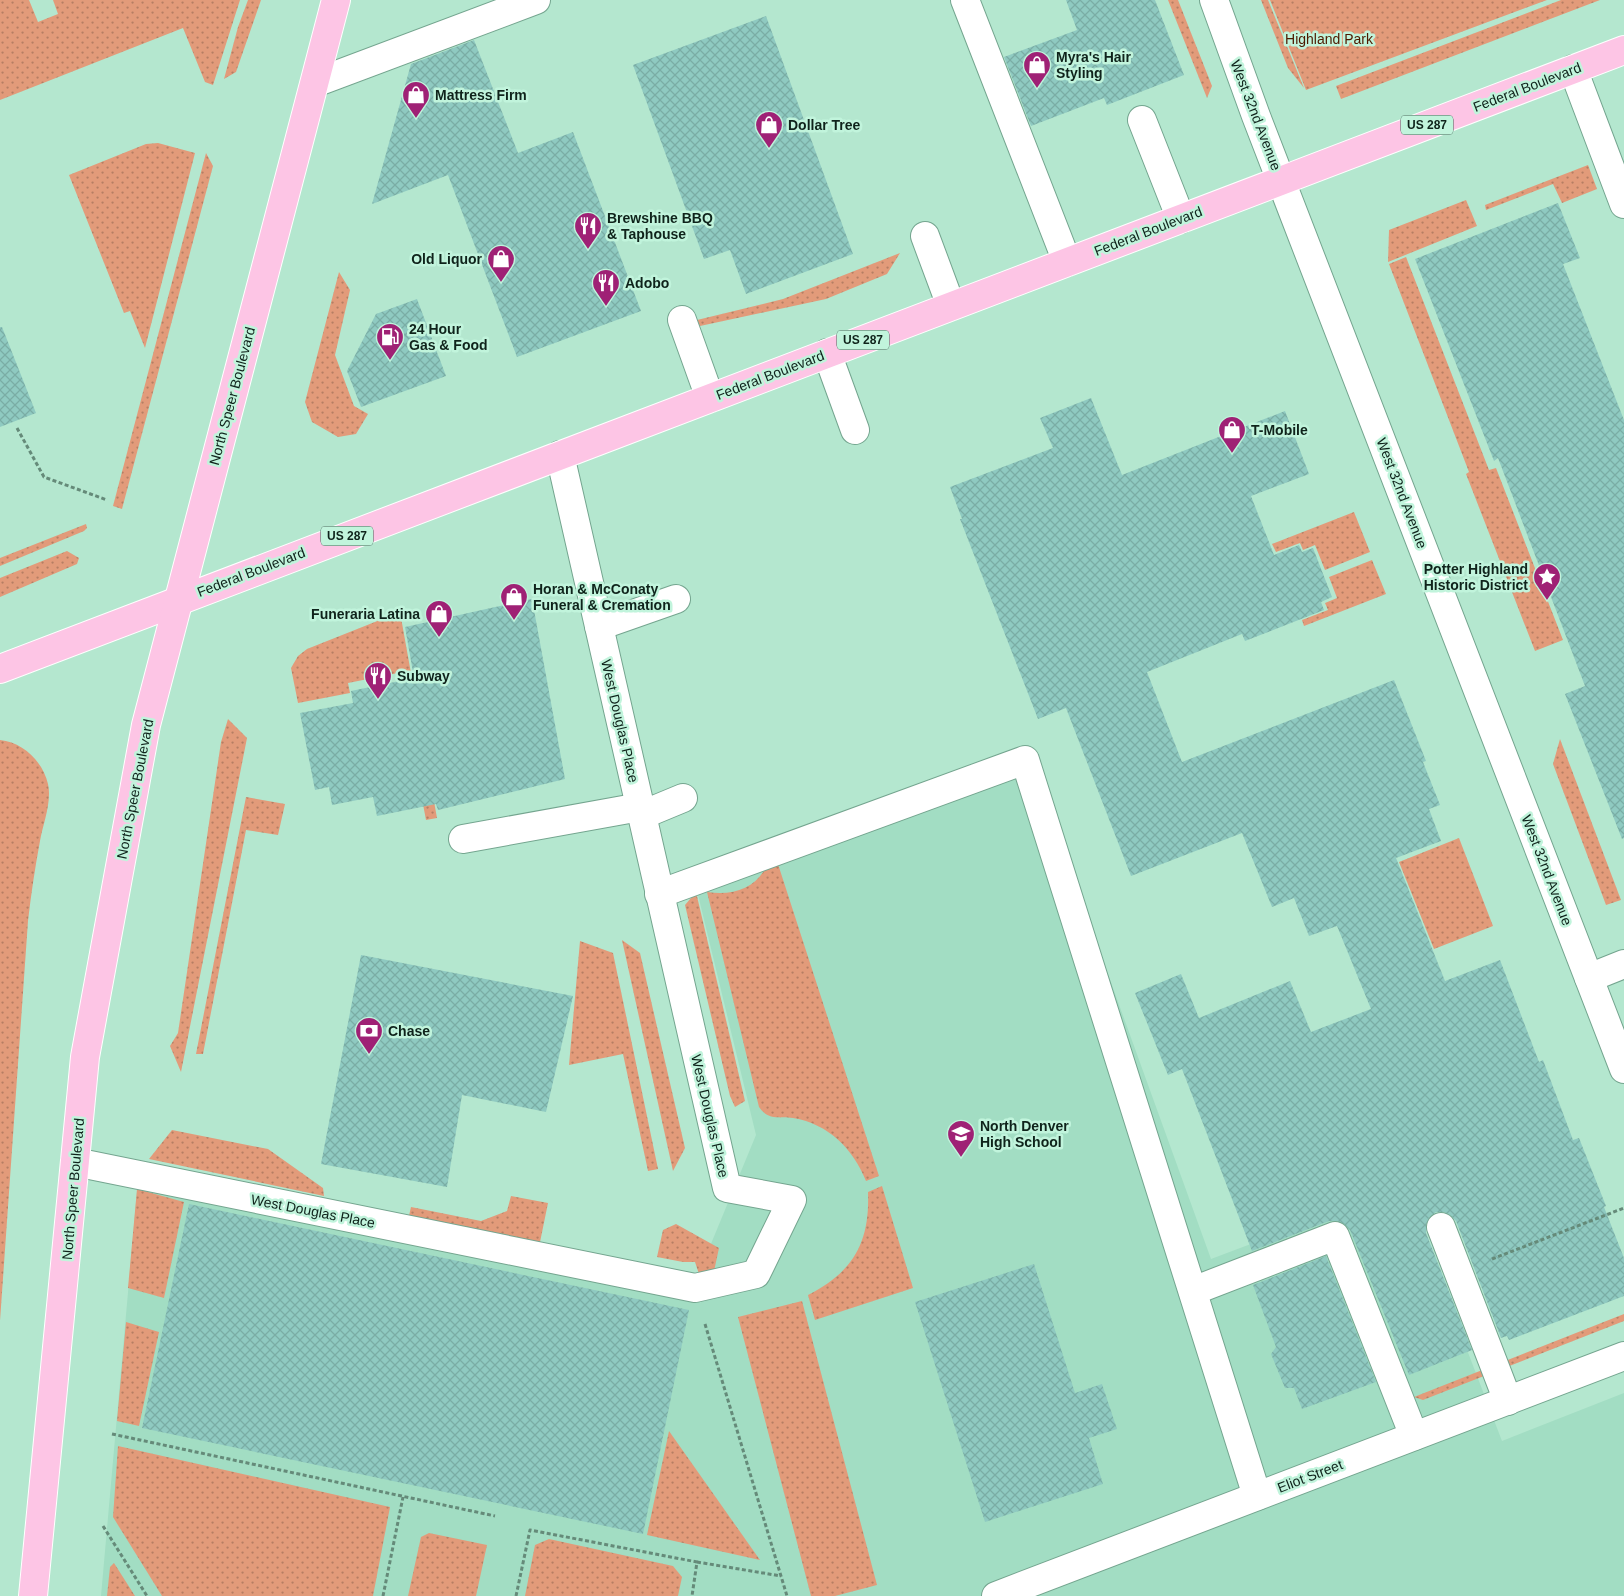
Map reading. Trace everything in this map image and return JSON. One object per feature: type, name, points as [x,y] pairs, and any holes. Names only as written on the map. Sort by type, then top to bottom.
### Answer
[{"type":"main road","name":"North Speer Boulevard","points":[[34,1596],[85,1058],[146,725],[336,0]]},
{"type":"main road","name":"Federal Boulevard","points":[[0,668],[1624,50]]},
{"type":"street","points":[[315,83],[536,0]]},
{"type":"street","points":[[965,0],[1067,262]]},
{"type":"street","name":"West 32nd Avenue","points":[[1214,0],[1281,180],[1624,1068]]},
{"type":"street","points":[[1573,69],[1624,204]]},
{"type":"street","points":[[1142,120],[1181,219]]},
{"type":"street","points":[[925,236],[951,306]]},
{"type":"street","points":[[682,320],[710,398]]},
{"type":"street","points":[[827,353],[855,430]]},
{"type":"street","name":"West Douglas Place","points":[[75,1162],[695,1288],[756,1274],[792,1200],[727,1188],[560,455]]},
{"type":"street","points":[[599,626],[676,599]]},
{"type":"street","points":[[659,894],[1025,760],[1257,1496]]},
{"type":"street","points":[[463,840],[641,811],[683,798]]},
{"type":"street","points":[[1589,978],[1624,964]]},
{"type":"street","points":[[1441,1227],[1508,1401]]},
{"type":"street","points":[[1193,1291],[1335,1236],[1414,1436]]},
{"type":"street","name":"Eliot Street","points":[[996,1596],[1624,1356]]},
{"type":"path","points":[[17,428],[44,477],[107,500]]},
{"type":"path","points":[[1458,1272],[1624,1208]]},
{"type":"path","points":[[705,1324],[787,1596]]},
{"type":"path","points":[[112,1434],[495,1516]]},
{"type":"path","points":[[383,1596],[402,1497]]},
{"type":"path","points":[[103,1526],[147,1596]]},
{"type":"path","points":[[516,1596],[530,1530],[781,1576]]},
{"type":"path","points":[[692,1596],[697,1562]]},
{"type":"shaded area","name":"North Denver High School","points":[[1027,750],[1211,1259],[1404,1186],[1502,1441],[1624,1393],[1624,1596],[101,1596],[138,1180],[689,1297],[756,1135],[693,874]]},
{"type":"green space","points":[[0,0],[29,0],[38,22],[58,14],[53,0],[240,0],[213,85],[205,82],[183,28],[0,100]]},
{"type":"green space","points":[[248,0],[261,0],[236,72],[224,79],[238,27]]},
{"type":"green space","points":[[1168,0],[1178,0],[1212,86],[1207,98]]},
{"type":"green space","points":[[1261,0],[1268,0],[1304,88],[1288,68]]},
{"type":"green space","name":"Highland Park","points":[[1270,0],[1547,0],[1306,90]]},
{"type":"green space","points":[[1561,0],[1600,0],[1341,99],[1336,86]]},
{"type":"green space","points":[[158,143],[195,153],[145,348],[130,311],[124,313],[69,175],[146,144]]},
{"type":"green space","points":[[206,153],[213,166],[122,509],[113,506]]},
{"type":"green space","points":[[1588,165],[1597,189],[1562,203],[1553,184],[1486,210],[1485,205]]},
{"type":"green space","points":[[1466,200],[1477,226],[1388,262],[1389,230]]},
{"type":"green space","points":[[900,253],[887,274],[826,299],[700,326],[697,320],[783,299]]},
{"type":"green space","points":[[1406,257],[1489,470],[1496,468],[1563,640],[1535,651],[1466,474],[1469,472],[1389,264]]},
{"type":"green space","points":[[339,272],[350,290],[335,355],[354,406],[368,414],[356,434],[338,437],[312,422],[305,402]]},
{"type":"green space","points":[[1354,512],[1370,552],[1325,570],[1315,545],[1303,550],[1300,543],[1276,552],[1272,544]]},
{"type":"green space","points":[[86,524],[87,528],[84,531],[0,566],[0,558]]},
{"type":"green space","points":[[67,551],[79,558],[77,564],[0,597],[0,578]]},
{"type":"green space","points":[[1372,560],[1386,594],[1304,626],[1302,620],[1328,610],[1325,603],[1337,598],[1329,577]]},
{"type":"green space","points":[[400,612],[437,818],[426,820],[398,673],[348,683],[350,693],[298,703],[291,668],[298,656],[307,649]]},
{"type":"green space","points":[[228,719],[247,738],[181,1072],[170,1046],[178,1033],[221,742]]},
{"type":"green space","points":[[1560,739],[1621,900],[1606,905],[1553,764]]},
{"type":"green space","points":[[0,740],[24,749],[37,761],[48,784],[49,798],[38,851],[28,921],[0,1321]]},
{"type":"green space","points":[[246,797],[285,804],[278,835],[246,830],[203,1054],[196,1054]]},
{"type":"green space","points":[[1459,838],[1493,926],[1434,949],[1399,862]]},
{"type":"green space","points":[[777,861],[879,1176],[866,1181],[854,1158],[828,1132],[806,1121],[770,1116],[759,1107],[707,892],[727,893],[744,888],[758,878],[769,862]]},
{"type":"green space","points":[[696,892],[745,1101],[735,1107],[730,1096],[685,905]]},
{"type":"green space","points":[[622,940],[640,953],[685,1148],[673,1171]]},
{"type":"green space","points":[[580,941],[613,953],[658,1169],[648,1171],[623,1054],[569,1065]]},
{"type":"green space","points":[[172,1130],[268,1149],[323,1188],[324,1196],[149,1159]]},
{"type":"green space","points":[[882,1186],[913,1288],[815,1320],[808,1295],[837,1276],[856,1254],[866,1226],[868,1192]]},
{"type":"green space","points":[[137,1189],[184,1202],[164,1298],[128,1288]]},
{"type":"green space","points":[[511,1196],[548,1203],[539,1247],[408,1220],[411,1207],[481,1221],[507,1211]]},
{"type":"green space","points":[[676,1224],[719,1248],[713,1276],[701,1280],[695,1262],[683,1262],[657,1257],[663,1230]]},
{"type":"green space","points":[[802,1301],[877,1585],[835,1596],[811,1596],[738,1317]]},
{"type":"green space","points":[[1624,1314],[1624,1321],[1423,1400],[1414,1397]]},
{"type":"green space","points":[[126,1322],[159,1332],[139,1426],[117,1421]]},
{"type":"green space","points":[[669,1431],[760,1560],[647,1535]]},
{"type":"green space","points":[[118,1446],[390,1507],[373,1596],[162,1596],[113,1517]]},
{"type":"green space","points":[[429,1533],[487,1545],[476,1596],[408,1596],[421,1537]]},
{"type":"green space","points":[[549,1539],[673,1566],[682,1577],[678,1596],[525,1596],[535,1545]]},
{"type":"green space","points":[[114,1563],[135,1596],[107,1596],[110,1567]]},
{"type":"building","points":[[1066,0],[1155,0],[1184,75],[1107,105],[1104,98],[1031,126],[1004,57],[1077,30]]},
{"type":"building","points":[[766,16],[853,254],[746,294],[730,250],[704,259],[633,65]]},
{"type":"building","points":[[474,40],[518,153],[573,132],[641,311],[517,357],[448,175],[372,204],[411,64]]},
{"type":"building","points":[[1558,203],[1580,258],[1563,264],[1624,420],[1624,838],[1622,839],[1565,694],[1585,686],[1498,458],[1494,461],[1415,259]]},
{"type":"building","points":[[417,299],[446,376],[361,407],[347,371],[376,314]]},
{"type":"building","points":[[0,327],[2,327],[36,413],[0,427]]},
{"type":"building","points":[[1091,398],[1122,475],[1285,411],[1309,474],[1251,496],[1274,555],[1299,545],[1302,552],[1313,548],[1332,597],[1321,602],[1324,610],[1245,641],[1242,634],[1147,672],[1182,762],[1394,680],[1426,761],[1423,762],[1440,805],[1429,809],[1441,841],[1396,858],[1445,981],[1500,960],[1539,1062],[1543,1060],[1573,1140],[1579,1138],[1606,1206],[1604,1207],[1624,1258],[1624,1296],[1509,1340],[1507,1336],[1501,1338],[1456,1221],[1444,1212],[1436,1212],[1429,1218],[1426,1225],[1426,1233],[1472,1350],[1409,1375],[1350,1230],[1344,1224],[1337,1221],[1329,1221],[1252,1251],[1182,1069],[1168,1075],[1135,993],[1181,974],[1199,1018],[1290,981],[1311,1032],[1371,1009],[1337,926],[1309,936],[1294,898],[1272,907],[1242,833],[1131,876],[1066,708],[1038,719],[960,519],[962,519],[950,487],[1053,448],[1040,418]]},
{"type":"building","points":[[532,599],[565,779],[438,810],[436,804],[377,816],[373,797],[332,805],[329,787],[315,790],[300,713],[353,703],[351,691],[414,678],[405,627]]},
{"type":"building","points":[[361,955],[573,996],[546,1112],[462,1095],[447,1187],[321,1164]]},
{"type":"building","points":[[189,1204],[689,1310],[643,1534],[142,1428]]},
{"type":"building","points":[[1326,1256],[1376,1382],[1302,1409],[1294,1388],[1285,1388],[1271,1354],[1276,1347],[1253,1285]]},
{"type":"building","points":[[1034,1264],[1075,1393],[1102,1384],[1117,1429],[1089,1438],[1103,1484],[985,1522],[915,1302]]},
{"type":"place","name":"Myra's Hair Styling","points":[[1037,89]]},
{"type":"place","name":"Mattress Firm","points":[[416,119]]},
{"type":"place","name":"Dollar Tree","points":[[769,149]]},
{"type":"place","name":"Brewshine BBQ & Taphouse","points":[[588,250]]},
{"type":"place","name":"Old Liquor","points":[[501,283]]},
{"type":"place","name":"Adobo","points":[[606,307]]},
{"type":"place","name":"24 Hour Gas & Food","points":[[390,361]]},
{"type":"place","name":"T-Mobile","points":[[1232,454]]},
{"type":"place","name":"Potter Highland Historic District","points":[[1547,601]]},
{"type":"place","name":"Horan & McConaty Funeral & Cremation","points":[[514,621]]},
{"type":"place","name":"Funeraria Latina","points":[[439,638]]},
{"type":"place","name":"Subway","points":[[378,700]]},
{"type":"place","name":"Chase","points":[[369,1055]]},
{"type":"place","name":"North Denver High School","points":[[961,1158]]}]
